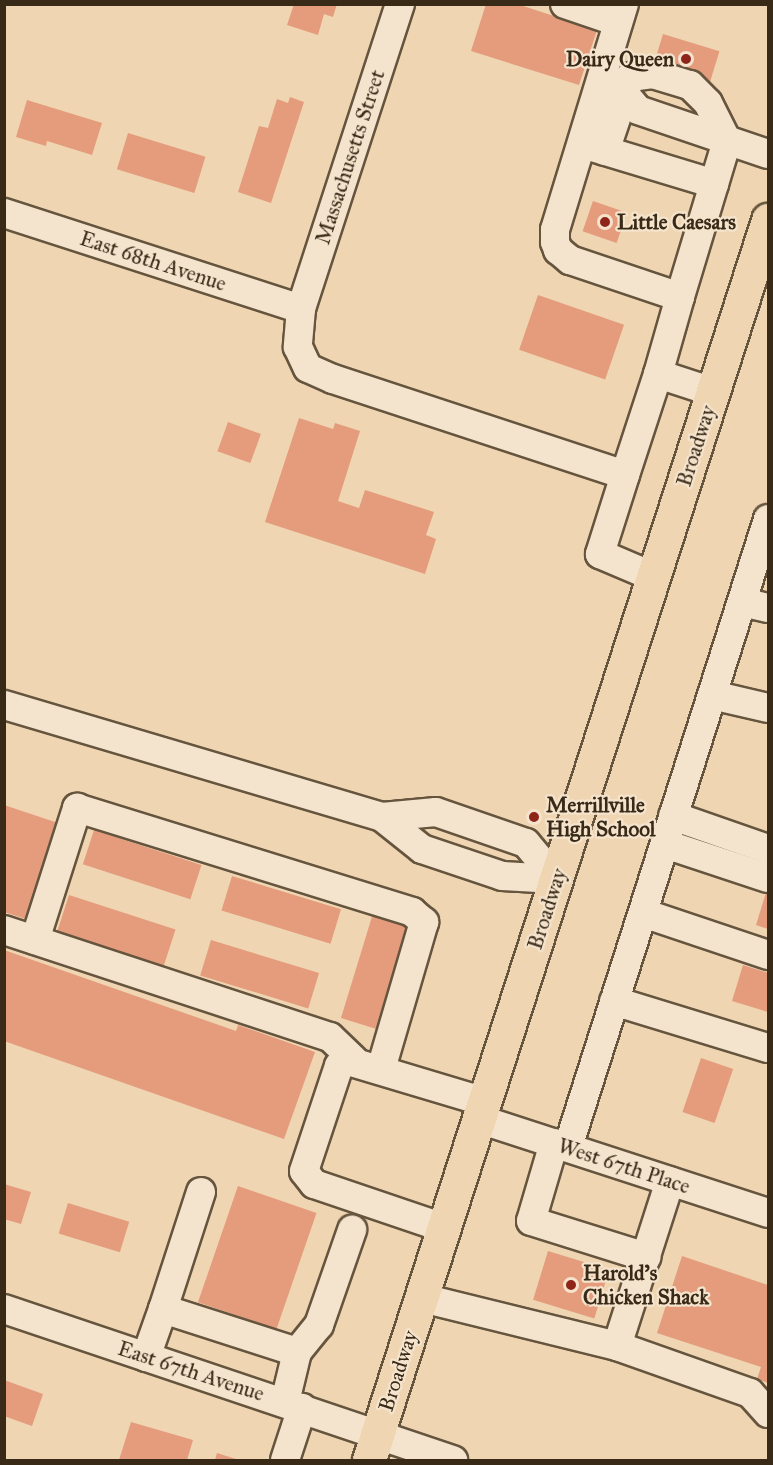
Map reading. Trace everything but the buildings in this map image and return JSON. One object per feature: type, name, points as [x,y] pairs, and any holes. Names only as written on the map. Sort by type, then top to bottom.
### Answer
[{"type":"main road","name":"Broadway","points":[[374,1447],[768,220]]},
{"type":"street","name":"Massachusetts Street","points":[[400,4],[300,309],[298,347],[308,368],[625,475]]},
{"type":"street","points":[[565,4],[621,13],[611,87],[593,147],[555,230],[558,250],[570,260],[680,297]]},
{"type":"street","points":[[611,87],[630,77],[653,74],[690,85],[708,103],[727,141],[658,374],[600,554],[654,577]]},
{"type":"street","points":[[611,87],[638,110],[768,154]]},
{"type":"street","points":[[593,147],[714,184]]},
{"type":"street","name":"East 68th Avenue","points":[[4,213],[300,309]]},
{"type":"street","points":[[658,374],[713,392]]},
{"type":"street","points":[[646,1257],[531,1221],[614,1001],[712,695],[755,605],[768,519]]},
{"type":"street","points":[[712,695],[768,708]]},
{"type":"street","points":[[4,705],[382,817],[436,812],[526,843],[556,879]]},
{"type":"street","points":[[35,940],[78,808],[412,912],[424,922],[381,1069]]},
{"type":"street","points":[[673,816],[768,849]]},
{"type":"street","points":[[382,817],[422,849],[502,876],[556,879]]},
{"type":"street","points":[[665,844],[768,878]]},
{"type":"street","points":[[643,913],[768,955]]},
{"type":"street","points":[[4,930],[330,1037],[354,1060]]},
{"type":"street","points":[[614,1001],[768,1048]]},
{"type":"street","points":[[354,1060],[345,1060],[339,1066],[304,1171],[307,1179],[444,1228]]},
{"type":"street","name":"West 67th Place","points":[[354,1060],[482,1110],[561,1145],[768,1213]]},
{"type":"street","points":[[617,1346],[670,1181]]},
{"type":"street","points":[[146,1357],[201,1192]]},
{"type":"street","points":[[285,1461],[293,1405],[297,1352],[319,1325],[352,1230]]},
{"type":"street","points":[[422,1298],[617,1346],[750,1393],[768,1413]]},
{"type":"street","points":[[163,1309],[297,1352]]},
{"type":"street","name":"East 67th Avenue","points":[[4,1310],[293,1405],[374,1447],[453,1461]]},
{"type":"place","name":"Dairy Queen","points":[[686,59]]},
{"type":"place","name":"Little Caesars","points":[[605,222]]},
{"type":"place","name":"Merrillville High School","points":[[534,817]]},
{"type":"place","name":"Harold's Chicken Shack","points":[[571,1285]]}]
